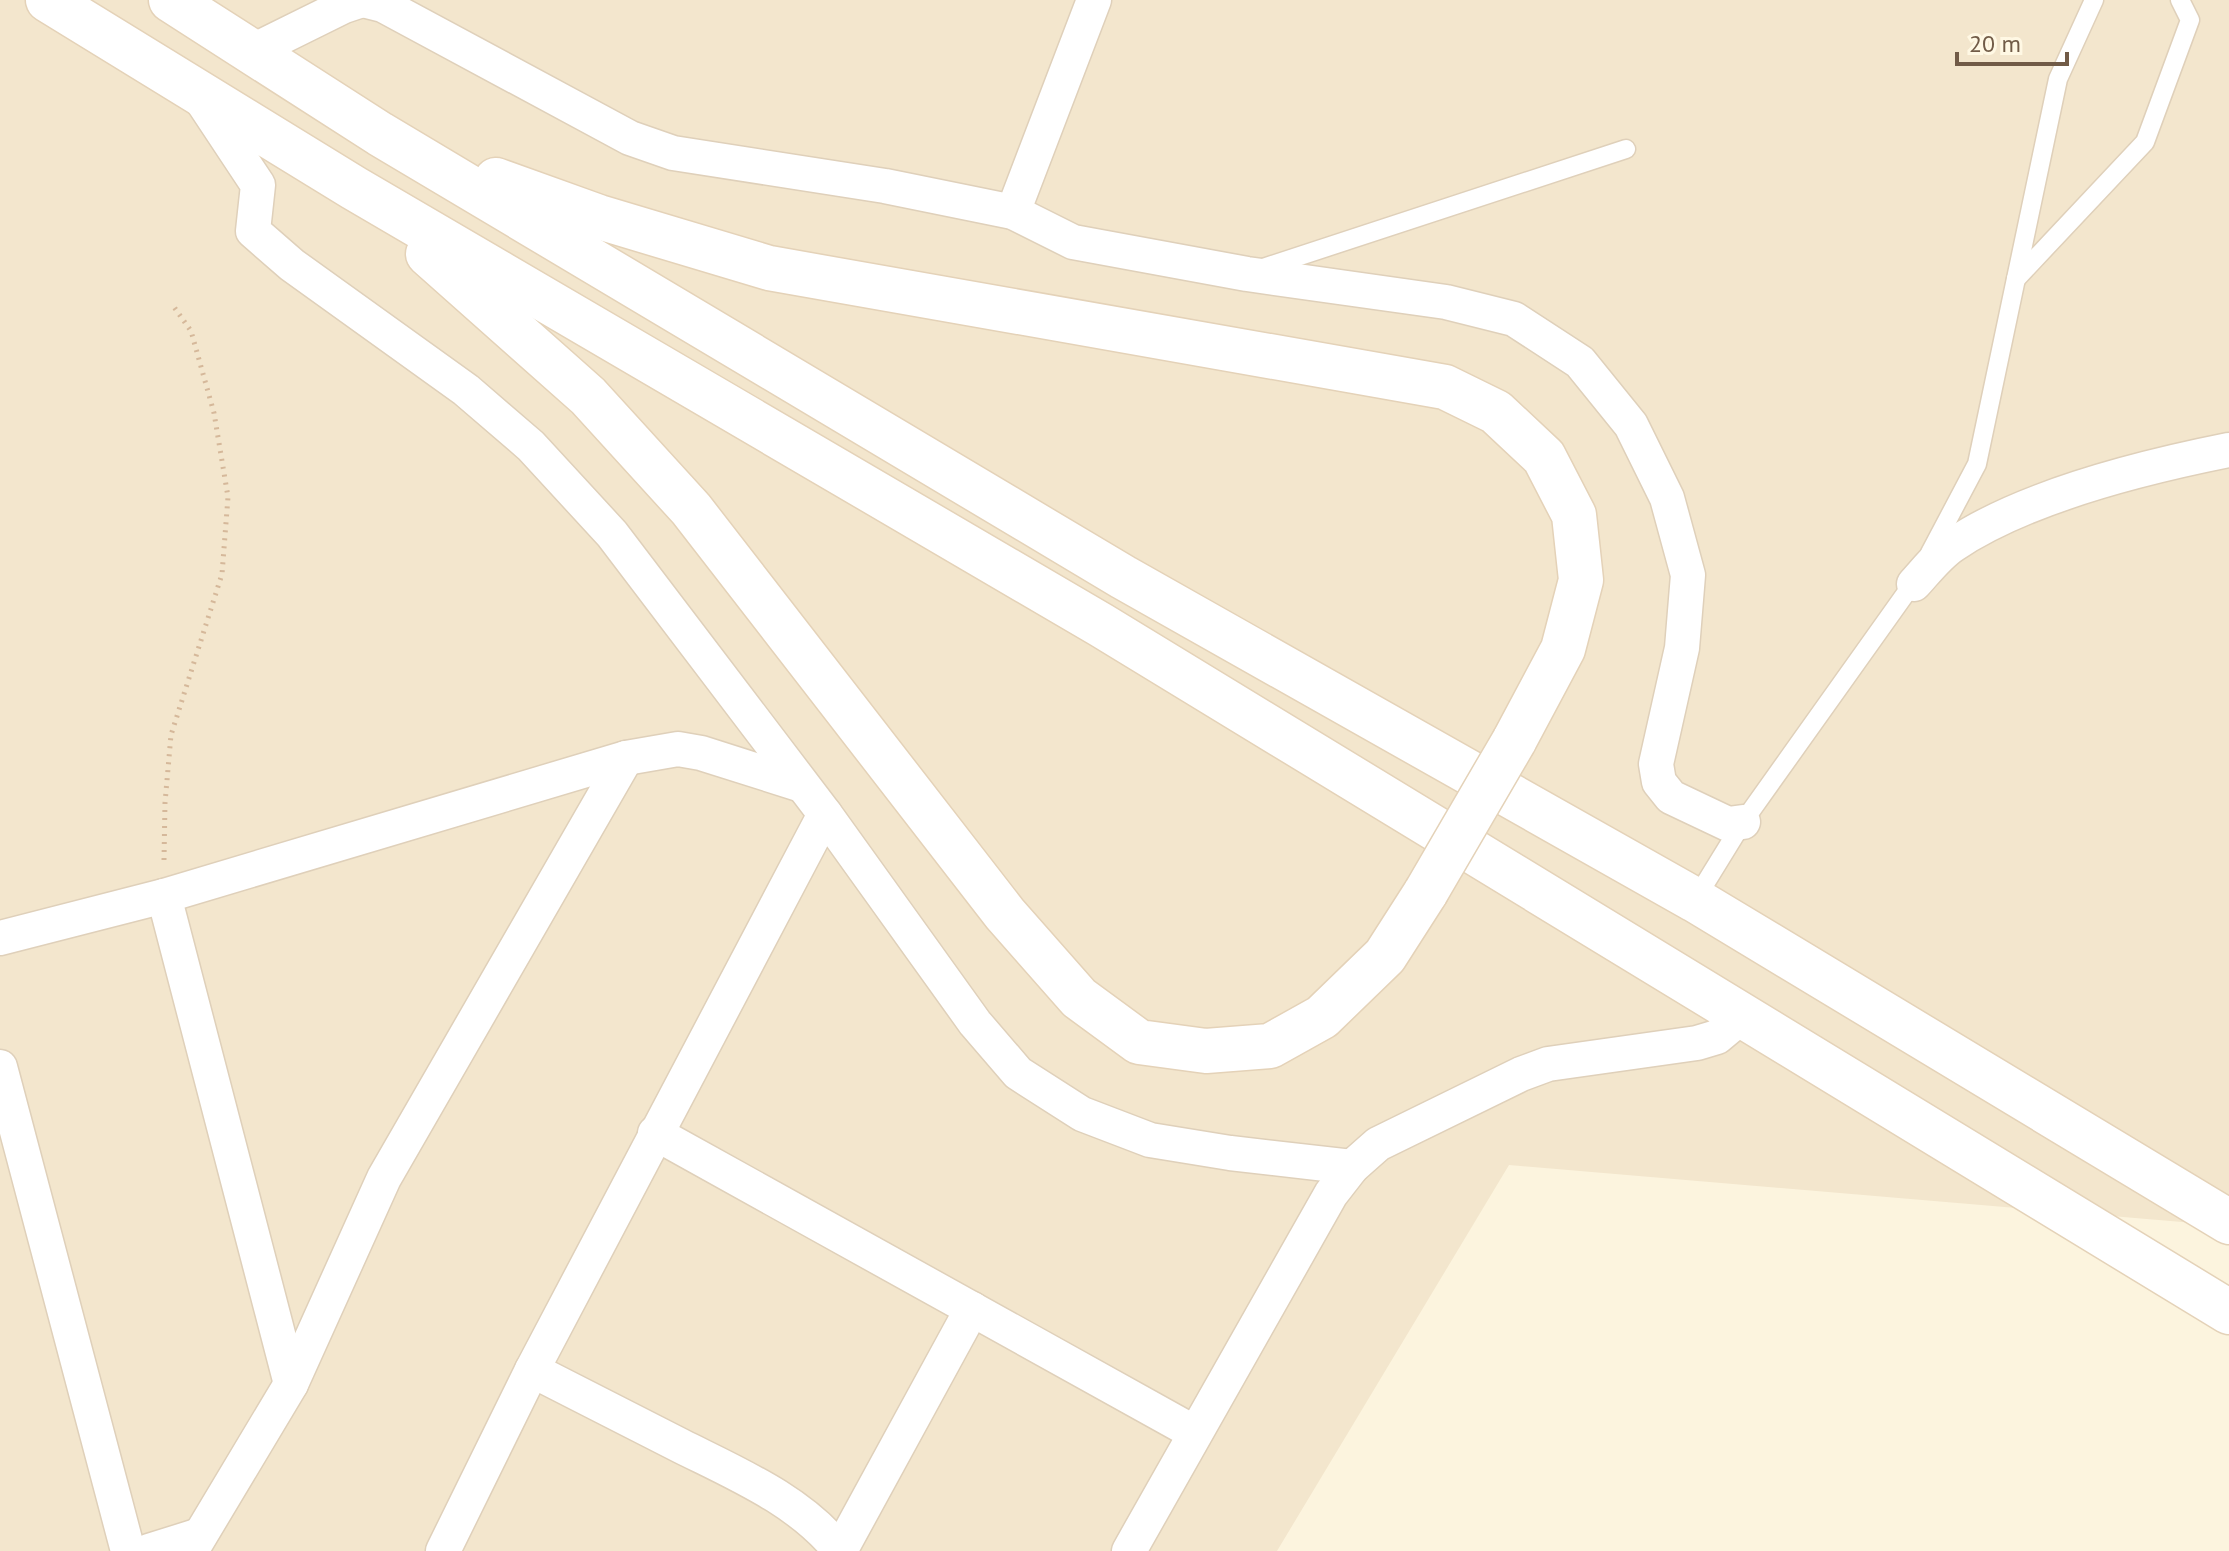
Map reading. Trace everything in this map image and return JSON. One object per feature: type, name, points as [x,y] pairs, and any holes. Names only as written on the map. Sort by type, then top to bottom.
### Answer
[{"type":"main road","points":[[48,0],[354,188],[1101,625],[2229,1312]]},
{"type":"main road","points":[[171,0],[380,134],[1123,577],[1695,900],[2229,1222]]},
{"type":"main road","points":[[354,188],[588,396],[691,509],[1005,914],[1079,998],[1139,1042],[1206,1051],[1270,1046],[1322,1017],[1385,956],[1514,741],[1563,649],[1581,580],[1574,515],[1544,457],[1496,412],[1445,387],[769,268],[599,217],[380,134]]},
{"type":"street","points":[[253,51],[344,6],[363,0],[383,5],[630,138],[673,153],[885,186],[1013,212],[1073,242],[1247,274],[1446,302],[1514,319],[1580,362],[1631,425],[1667,498],[1688,575],[1682,648],[1656,764],[1659,782],[1671,797],[1728,824],[1743,822]]},
{"type":"street","points":[[1013,212],[1094,0]]},
{"type":"street","points":[[194,89],[258,185],[253,231],[292,265],[466,390],[531,446],[612,534],[825,814],[975,1023],[1018,1073],[1082,1114],[1150,1140],[1352,1167]]},
{"type":"street","points":[[1914,584],[1951,547],[1997,520],[2077,489],[2229,450]]},
{"type":"street","points":[[0,938],[164,896],[626,758],[678,749],[701,753],[802,785]]},
{"type":"street","points":[[149,1551],[195,1543],[291,1384],[384,1178],[626,758]]},
{"type":"street","points":[[443,1551],[532,1370],[825,814]]},
{"type":"street","points":[[164,896],[291,1384]]},
{"type":"street","points":[[1129,1551],[1331,1194],[1352,1167],[1378,1144],[1521,1074],[1548,1064],[1697,1043],[1717,1037],[1741,1017]]},
{"type":"street","points":[[0,1067],[128,1551]]},
{"type":"street","points":[[655,1133],[1195,1433]]},
{"type":"street","points":[[532,1370],[787,1503],[823,1528],[840,1551],[972,1309]]},
{"type":"lane","points":[[1695,900],[1743,822],[1914,584],[1977,464],[2058,79],[2094,0]]},
{"type":"lane","points":[[2015,281],[2145,142],[2190,20],[2180,0]]},
{"type":"lane","points":[[1247,274],[1626,149]]},
{"type":"path","points":[[164,896],[165,803],[171,735],[222,574],[228,497],[214,413],[191,331],[174,307]]},
{"type":"shaded area","points":[[0,0],[2229,0],[2229,1226],[1509,1165],[1277,1551],[0,1551]]}]
